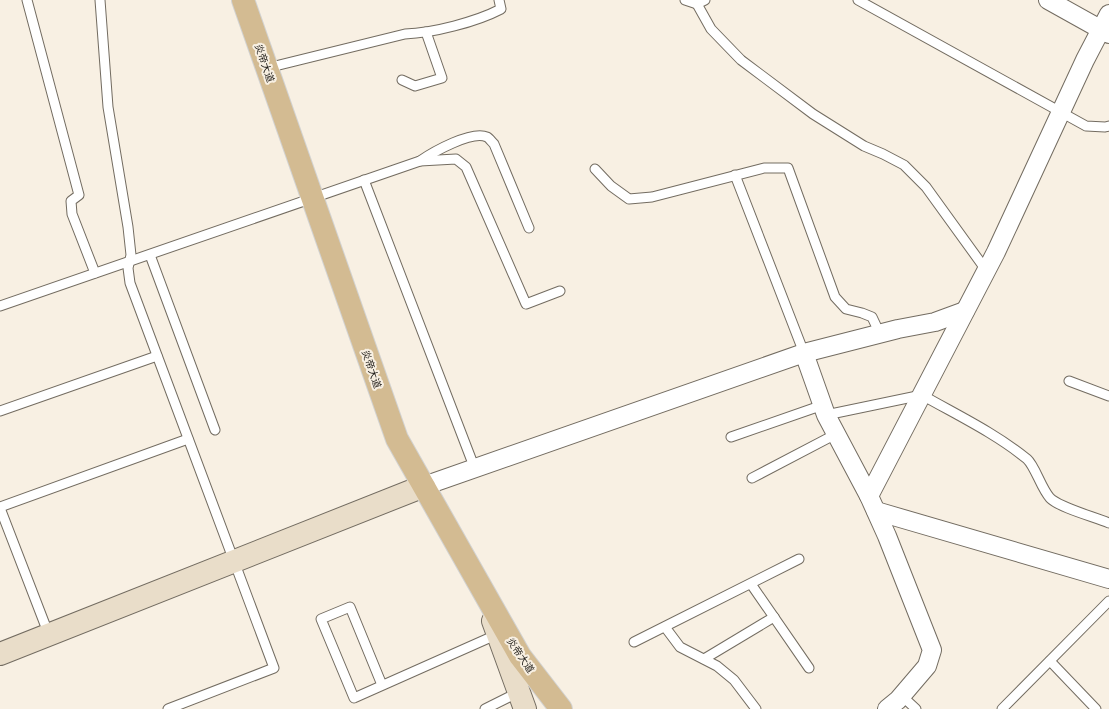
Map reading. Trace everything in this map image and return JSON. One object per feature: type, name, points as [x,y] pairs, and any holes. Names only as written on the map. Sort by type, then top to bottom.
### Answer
[{"type":"main road","name":"炎帝大道","points":[[243,0],[397,439],[520,656],[561,709]]},
{"type":"main road","points":[[0,654],[424,486]]},
{"type":"main road","points":[[482,590],[522,701]]},
{"type":"street","points":[[873,504],[922,395],[986,270],[1062,111],[1106,26],[1048,0]]},
{"type":"street","points":[[424,486],[804,353],[935,322],[965,311]]},
{"type":"street","points":[[804,353],[825,410],[873,504],[932,650],[927,666],[902,696],[888,709]]},
{"type":"street","points":[[873,504],[1109,579]]},
{"type":"lane","points":[[26,0],[79,195],[71,201],[72,214],[96,273]]},
{"type":"lane","points":[[100,0],[108,107],[128,227],[131,255],[128,268],[130,283],[274,668],[168,709]]},
{"type":"lane","points":[[267,68],[405,34],[426,32],[489,16],[501,9],[499,0]]},
{"type":"lane","points":[[685,0],[701,2],[711,28],[741,60],[826,122],[864,146],[904,165],[926,187],[986,270]]},
{"type":"lane","points":[[858,0],[1062,111],[1086,126],[1109,126]]},
{"type":"lane","points":[[402,80],[415,86],[442,78],[426,32]]},
{"type":"lane","points":[[0,306],[150,255],[312,197],[420,161],[450,144],[476,135],[488,137],[494,144],[529,228]]},
{"type":"lane","points":[[420,161],[456,159],[466,167],[526,304],[560,291]]},
{"type":"lane","points":[[595,169],[611,186],[629,199],[652,197],[764,168],[788,168],[835,297],[846,309],[862,312],[872,318],[880,334]]},
{"type":"lane","points":[[735,175],[804,353]]},
{"type":"lane","points":[[364,180],[475,469]]},
{"type":"lane","points":[[150,255],[215,430]]},
{"type":"lane","points":[[0,411],[157,356]]},
{"type":"lane","points":[[1069,381],[1109,396]]},
{"type":"lane","points":[[731,438],[825,410],[922,395],[1009,445],[1029,460],[1039,481],[1050,498],[1060,505],[1109,523]]},
{"type":"lane","points":[[752,478],[836,434]]},
{"type":"lane","points":[[49,635],[0,508],[188,439]]},
{"type":"lane","points":[[634,642],[800,559]]},
{"type":"lane","points":[[751,584],[809,668]]},
{"type":"lane","points":[[1002,709],[1109,601]]},
{"type":"lane","points":[[382,686],[350,607],[321,619],[354,698],[382,686],[498,634]]},
{"type":"lane","points":[[704,659],[774,617]]},
{"type":"lane","points":[[665,627],[680,646],[717,666],[734,680],[756,709]]},
{"type":"lane","points":[[1050,661],[1096,709]]},
{"type":"lane","points":[[902,696],[916,709]]},
{"type":"lane","points":[[485,709],[522,701]]}]
